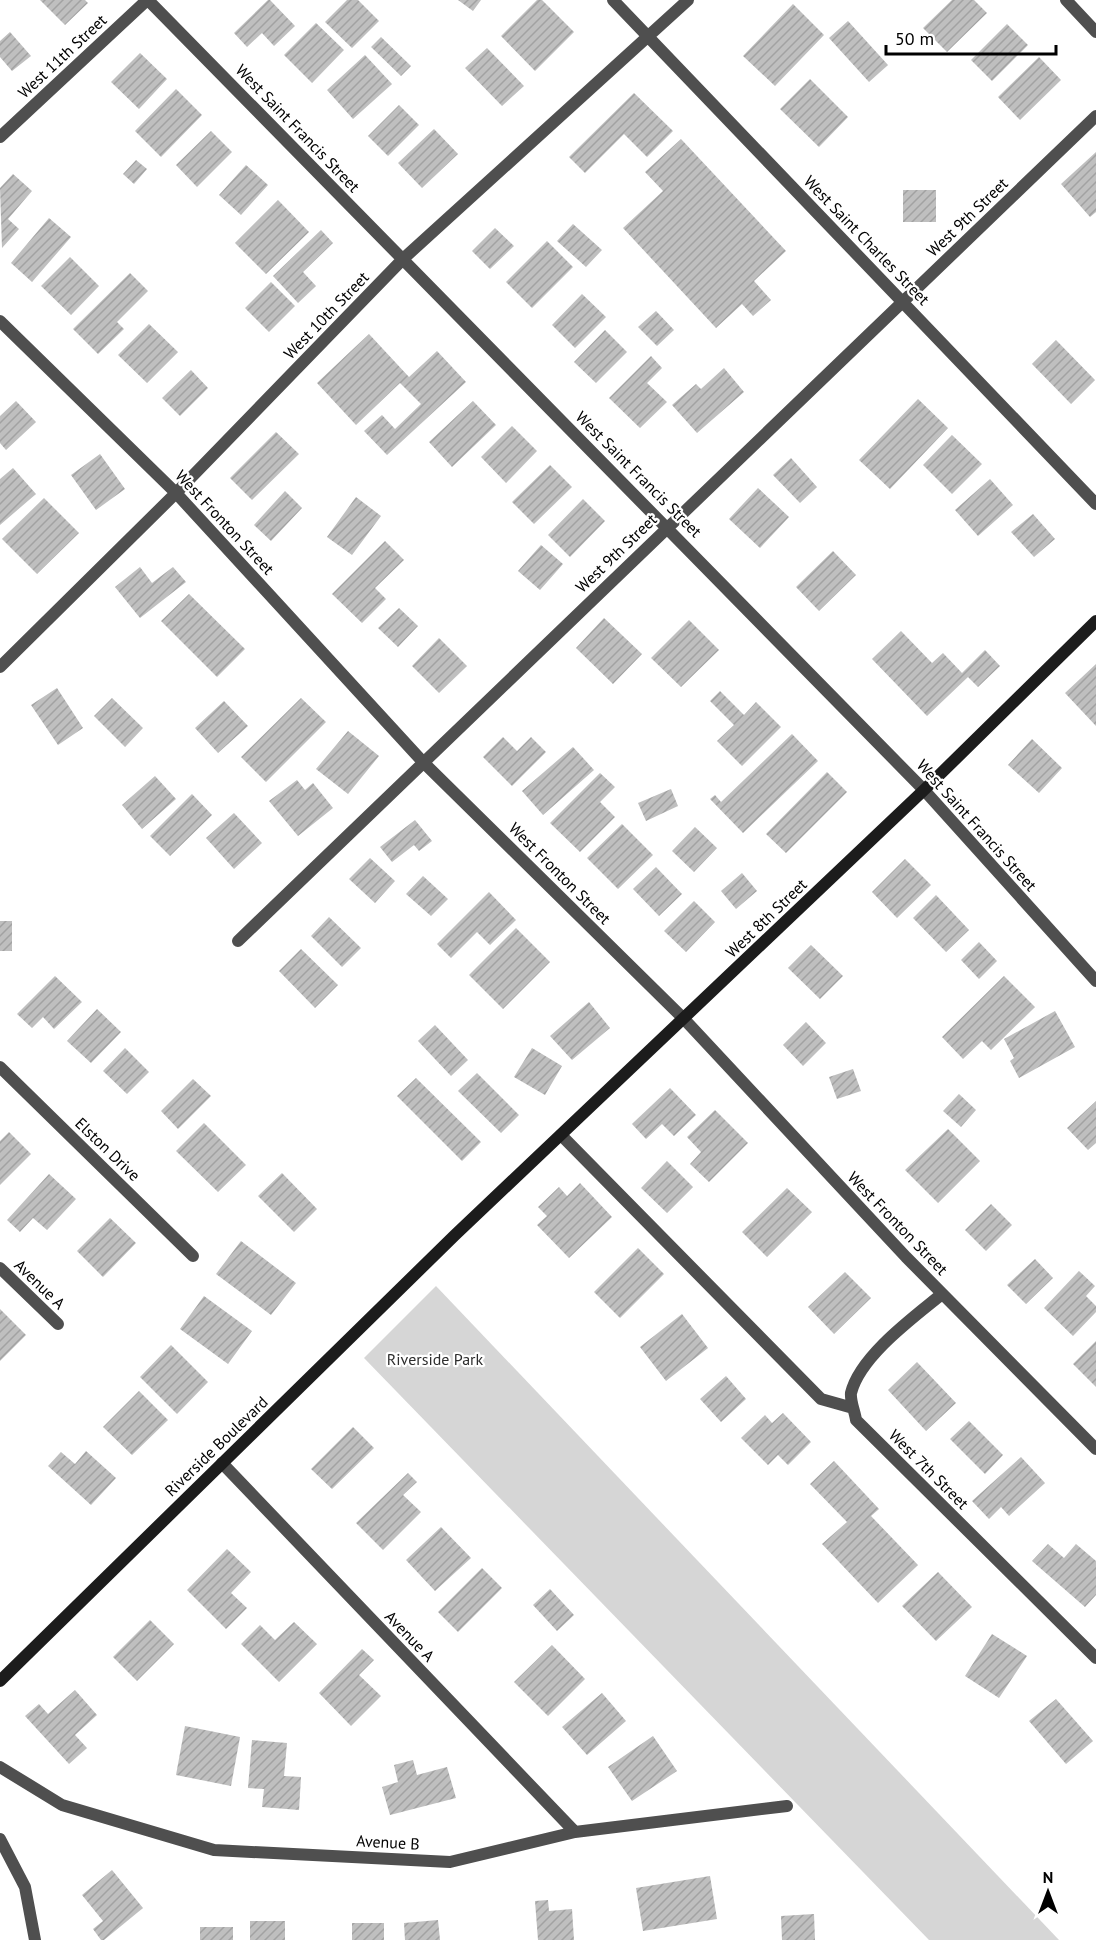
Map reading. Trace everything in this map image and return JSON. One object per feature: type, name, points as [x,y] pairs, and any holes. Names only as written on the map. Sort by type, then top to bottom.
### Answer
[{"type":"street","name":"West 11th Street","points":[[0,137],[148,0]]},
{"type":"street","name":"West Saint Francis Street","points":[[148,0],[924,790],[1096,981]]},
{"type":"street","name":"West Saint Charles Street","points":[[613,0],[1096,504]]},
{"type":"street","name":"West 10th Street","points":[[0,667],[176,493],[403,259],[688,0]]},
{"type":"street","points":[[1066,0],[1096,32]]},
{"type":"street","name":"West 9th Street","points":[[238,941],[667,526],[1096,116]]},
{"type":"street","name":"West Fronton Street","points":[[0,321],[176,493],[423,762],[684,1019],[942,1294],[1096,1449]]},
{"type":"street","name":"West 8th Street","points":[[455,1235],[924,790],[1096,621]]},
{"type":"street","name":"Elston Drive","points":[[0,1067],[193,1256]]},
{"type":"street","points":[[561,1135],[820,1399],[853,1408],[851,1395],[862,1368],[897,1331],[942,1294]]},
{"type":"street","name":"Riverside Boulevard","points":[[0,1681],[455,1235]]},
{"type":"street","name":"Avenue A","points":[[0,1268],[58,1324]]},
{"type":"street","name":"West 7th Street","points":[[853,1408],[856,1420],[1096,1658]]},
{"type":"street","name":"Avenue A","points":[[222,1462],[575,1832]]},
{"type":"street","name":"Avenue B","points":[[0,1767],[62,1805],[214,1850],[450,1862],[575,1832],[787,1806]]},
{"type":"street","points":[[0,1839],[25,1887],[35,1940]]},
{"type":"green space","name":"Riverside Park","points":[[436,1286],[1059,1940],[929,1940],[364,1358]]},
{"type":"building","points":[[40,0],[85,0],[88,3],[65,25]]},
{"type":"building","points":[[268,0],[295,26],[274,46],[262,33],[247,47],[234,33]]},
{"type":"building","points":[[347,0],[358,0],[379,21],[352,48],[325,22]]},
{"type":"building","points":[[458,0],[481,0],[473,11]]},
{"type":"building","points":[[537,0],[542,0],[574,32],[535,71],[501,36]]},
{"type":"building","points":[[952,0],[974,0],[987,13],[947,52],[923,28]]},
{"type":"building","points":[[793,4],[824,35],[775,86],[743,56]]},
{"type":"building","points":[[848,21],[888,65],[869,82],[829,38]]},
{"type":"building","points":[[316,23],[344,50],[312,83],[284,55]]},
{"type":"building","points":[[1007,24],[1028,45],[992,81],[971,60]]},
{"type":"building","points":[[10,32],[31,56],[12,71],[0,57],[0,41]]},
{"type":"building","points":[[381,37],[411,66],[401,76],[371,47]]},
{"type":"building","points":[[487,48],[524,86],[502,106],[465,68]]},
{"type":"building","points":[[140,53],[167,79],[139,109],[111,82]]},
{"type":"building","points":[[365,55],[392,84],[353,119],[327,90]]},
{"type":"building","points":[[1039,57],[1061,80],[1020,120],[998,97]]},
{"type":"building","points":[[810,79],[848,117],[819,147],[780,109]]},
{"type":"building","points":[[176,89],[202,115],[161,157],[135,131]]},
{"type":"building","points":[[634,93],[673,131],[647,157],[624,134],[585,173],[569,157]]},
{"type":"building","points":[[399,105],[419,125],[388,156],[368,136]]},
{"type":"building","points":[[434,129],[458,154],[422,188],[398,163]]},
{"type":"building","points":[[211,131],[232,152],[197,187],[176,165]]},
{"type":"building","points":[[681,139],[786,251],[754,281],[771,300],[753,316],[742,304],[716,328],[623,228],[663,191],[645,172]]},
{"type":"building","points":[[1096,152],[1096,212],[1090,217],[1061,184]]},
{"type":"building","points":[[136,160],[147,169],[134,184],[123,174]]},
{"type":"building","points":[[246,165],[268,185],[241,215],[219,195]]},
{"type":"building","points":[[13,174],[32,191],[8,219],[19,229],[2,248],[0,188]]},
{"type":"building","points":[[903,190],[936,190],[936,222],[903,222]]},
{"type":"building","points":[[278,200],[309,232],[266,274],[235,243]]},
{"type":"building","points":[[49,218],[71,237],[32,282],[11,263]]},
{"type":"building","points":[[573,224],[602,250],[586,267],[557,241]]},
{"type":"building","points":[[495,228],[514,246],[490,269],[472,251]]},
{"type":"building","points":[[321,230],[333,243],[303,272],[316,286],[298,303],[273,276]]},
{"type":"building","points":[[547,241],[573,267],[532,308],[506,282]]},
{"type":"building","points":[[70,257],[99,286],[71,315],[41,286]]},
{"type":"building","points":[[130,273],[148,291],[117,322],[124,329],[98,354],[73,329]]},
{"type":"building","points":[[271,282],[295,306],[269,332],[245,308]]},
{"type":"building","points":[[582,294],[606,317],[575,348],[552,325]]},
{"type":"building","points":[[656,311],[674,330],[657,346],[638,327]]},
{"type":"building","points":[[149,324],[178,352],[147,383],[118,355]]},
{"type":"building","points":[[605,330],[627,352],[596,383],[574,362]]},
{"type":"building","points":[[369,334],[409,377],[437,351],[466,382],[387,455],[364,431],[382,415],[395,429],[421,404],[400,383],[356,425],[317,383]]},
{"type":"building","points":[[1056,340],[1095,380],[1071,404],[1032,364]]},
{"type":"building","points":[[651,356],[662,368],[647,383],[667,402],[640,428],[609,398]]},
{"type":"building","points":[[724,368],[744,392],[697,433],[672,405],[696,384],[701,389]]},
{"type":"building","points":[[191,370],[208,388],[180,416],[162,398]]},
{"type":"building","points":[[918,399],[948,428],[890,489],[859,460]]},
{"type":"building","points":[[16,401],[36,422],[6,450],[0,443],[0,416]]},
{"type":"building","points":[[473,401],[496,425],[452,467],[429,442]]},
{"type":"building","points":[[512,426],[537,451],[506,483],[481,457]]},
{"type":"building","points":[[276,432],[299,454],[252,500],[230,478]]},
{"type":"building","points":[[952,435],[982,464],[952,494],[923,465]]},
{"type":"building","points":[[100,454],[125,489],[96,510],[71,475]]},
{"type":"building","points":[[791,458],[817,487],[800,503],[773,475]]},
{"type":"building","points":[[550,465],[572,487],[534,524],[512,502]]},
{"type":"building","points":[[13,468],[36,494],[0,525],[0,479]]},
{"type":"building","points":[[990,479],[1013,505],[978,536],[955,510]]},
{"type":"building","points":[[758,488],[789,517],[760,548],[729,519]]},
{"type":"building","points":[[285,491],[302,508],[271,541],[254,525]]},
{"type":"building","points":[[356,497],[381,516],[352,555],[327,537]]},
{"type":"building","points":[[44,498],[79,533],[37,574],[2,539]]},
{"type":"building","points":[[583,499],[605,521],[570,557],[548,535]]},
{"type":"building","points":[[1033,514],[1055,539],[1034,557],[1011,532]]},
{"type":"building","points":[[385,541],[404,560],[375,588],[386,599],[362,623],[332,594]]},
{"type":"building","points":[[541,545],[563,564],[540,590],[518,571]]},
{"type":"building","points":[[833,551],[856,575],[819,611],[796,587]]},
{"type":"building","points":[[140,567],[152,583],[173,567],[186,582],[140,618],[115,587]]},
{"type":"building","points":[[189,594],[245,649],[217,677],[161,621]]},
{"type":"building","points":[[399,608],[418,626],[398,647],[378,628]]},
{"type":"building","points":[[604,618],[642,654],[613,684],[576,648]]},
{"type":"building","points":[[689,620],[719,650],[681,687],[651,658]]},
{"type":"building","points":[[901,631],[932,663],[943,653],[962,673],[985,650],[1000,666],[978,687],[968,677],[927,716],[872,659]]},
{"type":"building","points":[[439,638],[467,666],[439,693],[412,666]]},
{"type":"building","points":[[1096,664],[1096,726],[1065,693]]},
{"type":"building","points":[[57,688],[83,728],[58,745],[31,705]]},
{"type":"building","points":[[720,691],[744,715],[756,702],[781,727],[742,766],[717,741],[734,725],[710,701]]},
{"type":"building","points":[[112,698],[143,728],[125,747],[94,716]]},
{"type":"building","points":[[301,698],[326,722],[266,782],[241,757]]},
{"type":"building","points":[[224,701],[248,726],[218,753],[195,728]]},
{"type":"building","points":[[348,731],[379,756],[348,794],[316,769]]},
{"type":"building","points":[[792,734],[818,761],[743,833],[710,799],[715,795],[721,802]]},
{"type":"building","points":[[503,737],[517,751],[531,737],[546,752],[512,786],[483,757]]},
{"type":"building","points":[[1032,739],[1062,768],[1039,793],[1008,765]]},
{"type":"building","points":[[573,747],[594,770],[543,815],[522,791]]},
{"type":"building","points":[[827,772],[847,792],[786,853],[766,834]]},
{"type":"building","points":[[600,773],[615,787],[600,802],[615,817],[580,852],[550,823]]},
{"type":"building","points":[[155,776],[176,799],[142,829],[122,805]]},
{"type":"building","points":[[297,780],[305,790],[313,783],[333,808],[298,836],[269,801]]},
{"type":"building","points":[[671,789],[678,806],[646,821],[638,803]]},
{"type":"building","points":[[192,794],[212,815],[170,856],[150,836]]},
{"type":"building","points":[[234,813],[262,843],[234,869],[206,838]]},
{"type":"building","points":[[415,820],[432,841],[419,851],[414,845],[392,862],[380,847]]},
{"type":"building","points":[[622,824],[653,855],[618,889],[587,858]]},
{"type":"building","points":[[695,827],[717,848],[694,872],[672,851]]},
{"type":"building","points":[[370,858],[395,881],[375,903],[349,879]]},
{"type":"building","points":[[905,859],[931,885],[897,918],[872,892]]},
{"type":"building","points":[[656,867],[682,894],[659,916],[633,889]]},
{"type":"building","points":[[742,873],[757,891],[736,909],[721,891]]},
{"type":"building","points":[[423,876],[448,899],[431,916],[406,894]]},
{"type":"building","points":[[489,892],[516,920],[490,945],[477,932],[451,958],[437,944]]},
{"type":"building","points":[[936,895],[969,930],[946,952],[913,918]]},
{"type":"building","points":[[694,901],[715,922],[686,952],[664,931]]},
{"type":"building","points":[[329,917],[361,948],[342,967],[311,936]]},
{"type":"building","points":[[0,921],[12,921],[12,951],[0,951]]},
{"type":"building","points":[[516,928],[550,962],[503,1009],[469,975]]},
{"type":"building","points":[[979,942],[997,961],[979,979],[961,960]]},
{"type":"building","points":[[811,945],[843,976],[820,999],[788,968]]},
{"type":"building","points":[[301,949],[338,985],[315,1008],[279,971]]},
{"type":"building","points":[[55,976],[82,1002],[54,1029],[43,1017],[32,1028],[17,1014]]},
{"type":"building","points":[[1004,976],[1035,1007],[991,1050],[982,1041],[963,1059],[942,1037]]},
{"type":"building","points":[[589,1002],[610,1028],[572,1060],[550,1036]]},
{"type":"building","points":[[97,1009],[121,1032],[91,1063],[67,1041]]},
{"type":"building","points":[[1055,1011],[1075,1047],[1019,1078],[1010,1061],[1014,1058],[1004,1039]]},
{"type":"building","points":[[806,1022],[826,1043],[803,1066],[783,1045]]},
{"type":"building","points":[[435,1025],[468,1060],[451,1076],[418,1041]]},
{"type":"building","points":[[125,1048],[149,1072],[127,1094],[103,1071]]},
{"type":"building","points":[[532,1048],[562,1066],[545,1095],[514,1077]]},
{"type":"building","points":[[853,1069],[861,1091],[837,1099],[829,1077]]},
{"type":"building","points":[[477,1073],[519,1115],[501,1133],[458,1091]]},
{"type":"building","points":[[416,1078],[481,1142],[462,1161],[397,1096]]},
{"type":"building","points":[[193,1079],[211,1096],[178,1129],[161,1111]]},
{"type":"building","points":[[670,1088],[696,1115],[674,1136],[662,1124],[646,1139],[632,1124]]},
{"type":"building","points":[[959,1094],[976,1110],[961,1127],[943,1111]]},
{"type":"building","points":[[1096,1101],[1096,1143],[1088,1150],[1067,1128]]},
{"type":"building","points":[[715,1110],[748,1143],[709,1182],[690,1164],[701,1152],[687,1137]]},
{"type":"building","points":[[204,1123],[246,1165],[218,1192],[176,1151]]},
{"type":"building","points":[[948,1129],[980,1161],[938,1203],[905,1170]]},
{"type":"building","points":[[9,1132],[31,1154],[0,1185],[0,1141]]},
{"type":"building","points":[[667,1161],[693,1187],[667,1213],[641,1188]]},
{"type":"building","points":[[282,1173],[317,1209],[294,1232],[258,1196]]},
{"type":"building","points":[[49,1174],[76,1199],[47,1230],[33,1218],[20,1232],[7,1220]]},
{"type":"building","points":[[580,1183],[612,1217],[569,1258],[537,1225],[547,1216],[538,1207],[559,1187],[567,1196]]},
{"type":"building","points":[[787,1188],[812,1212],[767,1257],[742,1232]]},
{"type":"building","points":[[991,1204],[1012,1225],[986,1251],[965,1230]]},
{"type":"building","points":[[110,1218],[136,1243],[103,1277],[77,1251]]},
{"type":"building","points":[[241,1241],[296,1283],[271,1315],[216,1274]]},
{"type":"building","points":[[638,1248],[664,1274],[620,1318],[594,1292]]},
{"type":"building","points":[[1035,1259],[1053,1278],[1026,1304],[1007,1285]]},
{"type":"building","points":[[1079,1271],[1095,1286],[1086,1296],[1096,1306],[1096,1312],[1073,1336],[1044,1308]]},
{"type":"building","points":[[845,1272],[871,1298],[834,1334],[808,1307]]},
{"type":"building","points":[[204,1296],[252,1331],[228,1364],[180,1329]]},
{"type":"building","points":[[0,1309],[26,1335],[0,1361]]},
{"type":"building","points":[[682,1314],[708,1348],[666,1381],[640,1347]]},
{"type":"building","points":[[1096,1341],[1096,1387],[1073,1364]]},
{"type":"building","points":[[171,1345],[208,1382],[177,1414],[140,1377]]},
{"type":"building","points":[[917,1362],[956,1403],[926,1431],[888,1390]]},
{"type":"building","points":[[726,1376],[746,1399],[721,1422],[700,1399]]},
{"type":"building","points":[[139,1391],[168,1420],[132,1455],[103,1427]]},
{"type":"building","points":[[783,1413],[811,1442],[788,1465],[778,1455],[768,1465],[741,1438],[765,1415],[772,1423]]},
{"type":"building","points":[[969,1421],[1003,1455],[985,1474],[950,1439]]},
{"type":"building","points":[[353,1427],[374,1448],[332,1489],[311,1469]]},
{"type":"building","points":[[86,1451],[116,1478],[91,1505],[48,1466],[61,1452],[75,1464]]},
{"type":"building","points":[[1021,1457],[1045,1483],[1009,1516],[1001,1507],[989,1519],[972,1501]]},
{"type":"building","points":[[834,1461],[879,1509],[871,1516],[918,1565],[878,1603],[822,1544],[847,1522],[810,1484]]},
{"type":"building","points":[[408,1473],[417,1482],[403,1495],[421,1512],[383,1550],[356,1523]]},
{"type":"building","points":[[441,1527],[471,1558],[435,1591],[406,1560]]},
{"type":"building","points":[[1048,1544],[1064,1558],[1076,1544],[1096,1561],[1096,1595],[1085,1607],[1032,1561]]},
{"type":"building","points":[[227,1549],[251,1572],[231,1593],[247,1608],[226,1629],[187,1590]]},
{"type":"building","points":[[482,1568],[502,1588],[458,1632],[438,1612]]},
{"type":"building","points":[[938,1572],[972,1607],[936,1641],[902,1606]]},
{"type":"building","points":[[550,1589],[574,1615],[557,1631],[533,1605]]},
{"type":"building","points":[[150,1620],[174,1644],[137,1681],[113,1657]]},
{"type":"building","points":[[294,1622],[317,1644],[279,1682],[241,1644],[260,1625],[275,1640]]},
{"type":"building","points":[[992,1634],[1027,1656],[999,1698],[965,1676]]},
{"type":"building","points":[[552,1645],[585,1679],[548,1716],[514,1682]]},
{"type":"building","points":[[362,1649],[374,1660],[359,1675],[381,1696],[351,1726],[319,1693]]},
{"type":"building","points":[[75,1690],[97,1715],[75,1735],[87,1748],[69,1764],[25,1716],[39,1704],[48,1714]]},
{"type":"building","points":[[602,1693],[626,1721],[587,1755],[562,1727]]},
{"type":"building","points":[[1056,1699],[1093,1741],[1066,1764],[1029,1721]]},
{"type":"building","points":[[185,1726],[240,1737],[231,1786],[176,1775]]},
{"type":"building","points":[[653,1736],[677,1771],[632,1801],[608,1767]]},
{"type":"building","points":[[252,1740],[287,1743],[284,1776],[301,1777],[299,1810],[262,1807],[264,1789],[248,1788]]},
{"type":"building","points":[[413,1760],[417,1775],[447,1767],[456,1798],[390,1815],[382,1787],[398,1782],[394,1765]]},
{"type":"building","points":[[112,1870],[143,1908],[104,1940],[101,1940],[93,1929],[103,1921],[82,1895]]},
{"type":"building","points":[[710,1876],[717,1919],[643,1931],[636,1888]]},
{"type":"building","points":[[548,1900],[549,1911],[572,1909],[574,1940],[538,1940],[535,1901]]},
{"type":"building","points":[[814,1914],[815,1940],[782,1940],[781,1916]]},
{"type":"building","points":[[438,1920],[440,1940],[405,1940],[404,1923]]},
{"type":"building","points":[[250,1921],[285,1921],[285,1940],[250,1940]]},
{"type":"building","points":[[352,1923],[384,1923],[384,1940],[352,1940]]},
{"type":"building","points":[[200,1927],[233,1927],[233,1940],[200,1940]]}]
